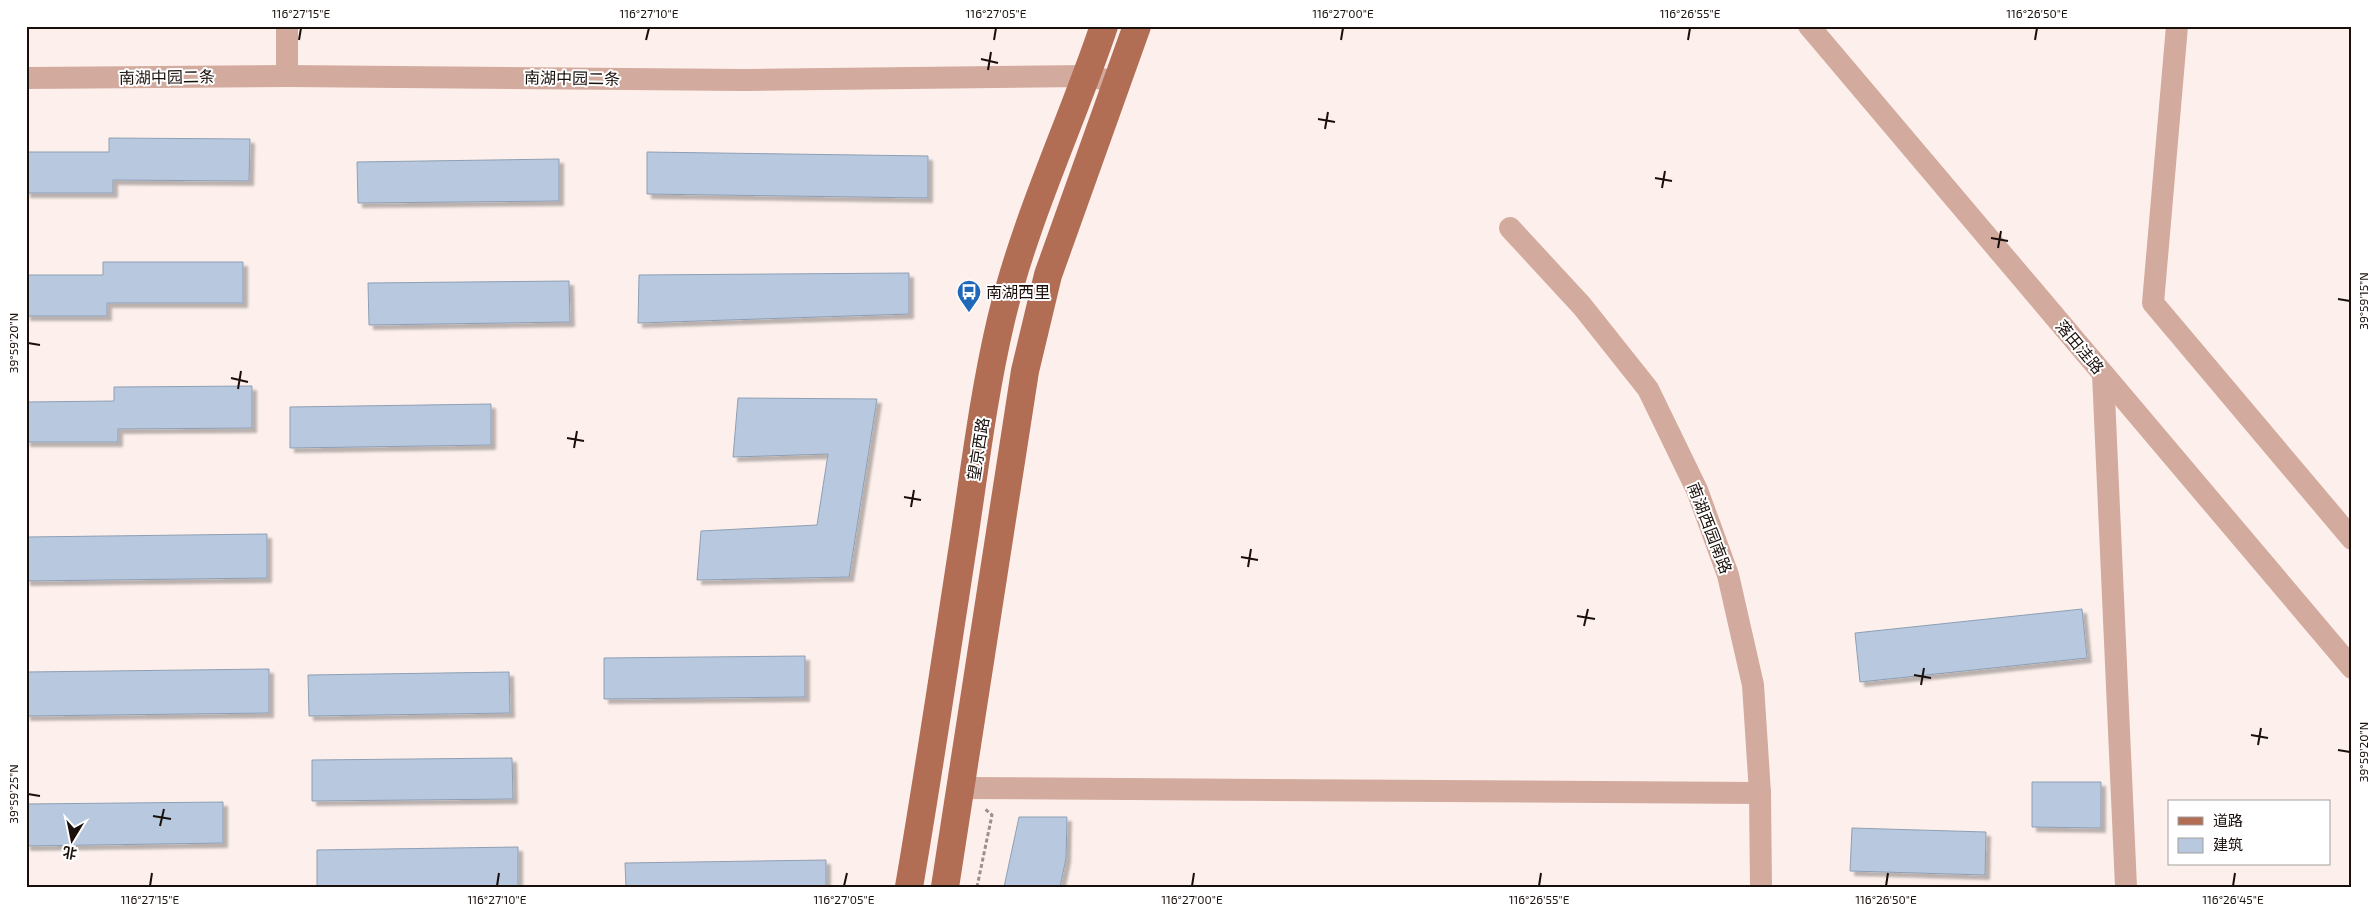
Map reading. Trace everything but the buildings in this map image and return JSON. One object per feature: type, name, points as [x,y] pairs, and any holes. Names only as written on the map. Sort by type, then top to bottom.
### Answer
[{"type":"main road","name":"望京西路","points":[[909,887],[926,790],[973,474],[1001,320],[1015,270],[1049,170],[1087,76],[1104,26]]},
{"type":"main road","name":"望京西路","points":[[945,887],[962,788],[1025,371],[1048,275],[1137,26]]},
{"type":"street","points":[[287,76],[288,26]]},
{"type":"street","name":"落田洼路","points":[[1809,26],[2352,668]]},
{"type":"street","points":[[2177,26],[2153,302],[2352,539]]},
{"type":"street","name":"南湖中园二条","points":[[26,78],[287,76],[745,80],[1087,76],[1117,82]]},
{"type":"street","name":"南湖西园南路","points":[[1510,228],[1582,306],[1648,389],[1696,490],[1728,575],[1753,685],[1760,793],[1761,887]]},
{"type":"street","points":[[2103,374],[2126,887]]},
{"type":"street","points":[[962,788],[1760,793]]},
{"type":"path","points":[[962,788],[992,815],[977,887]]},
{"type":"place","name":"南湖西里","points":[[969,313]]}]
